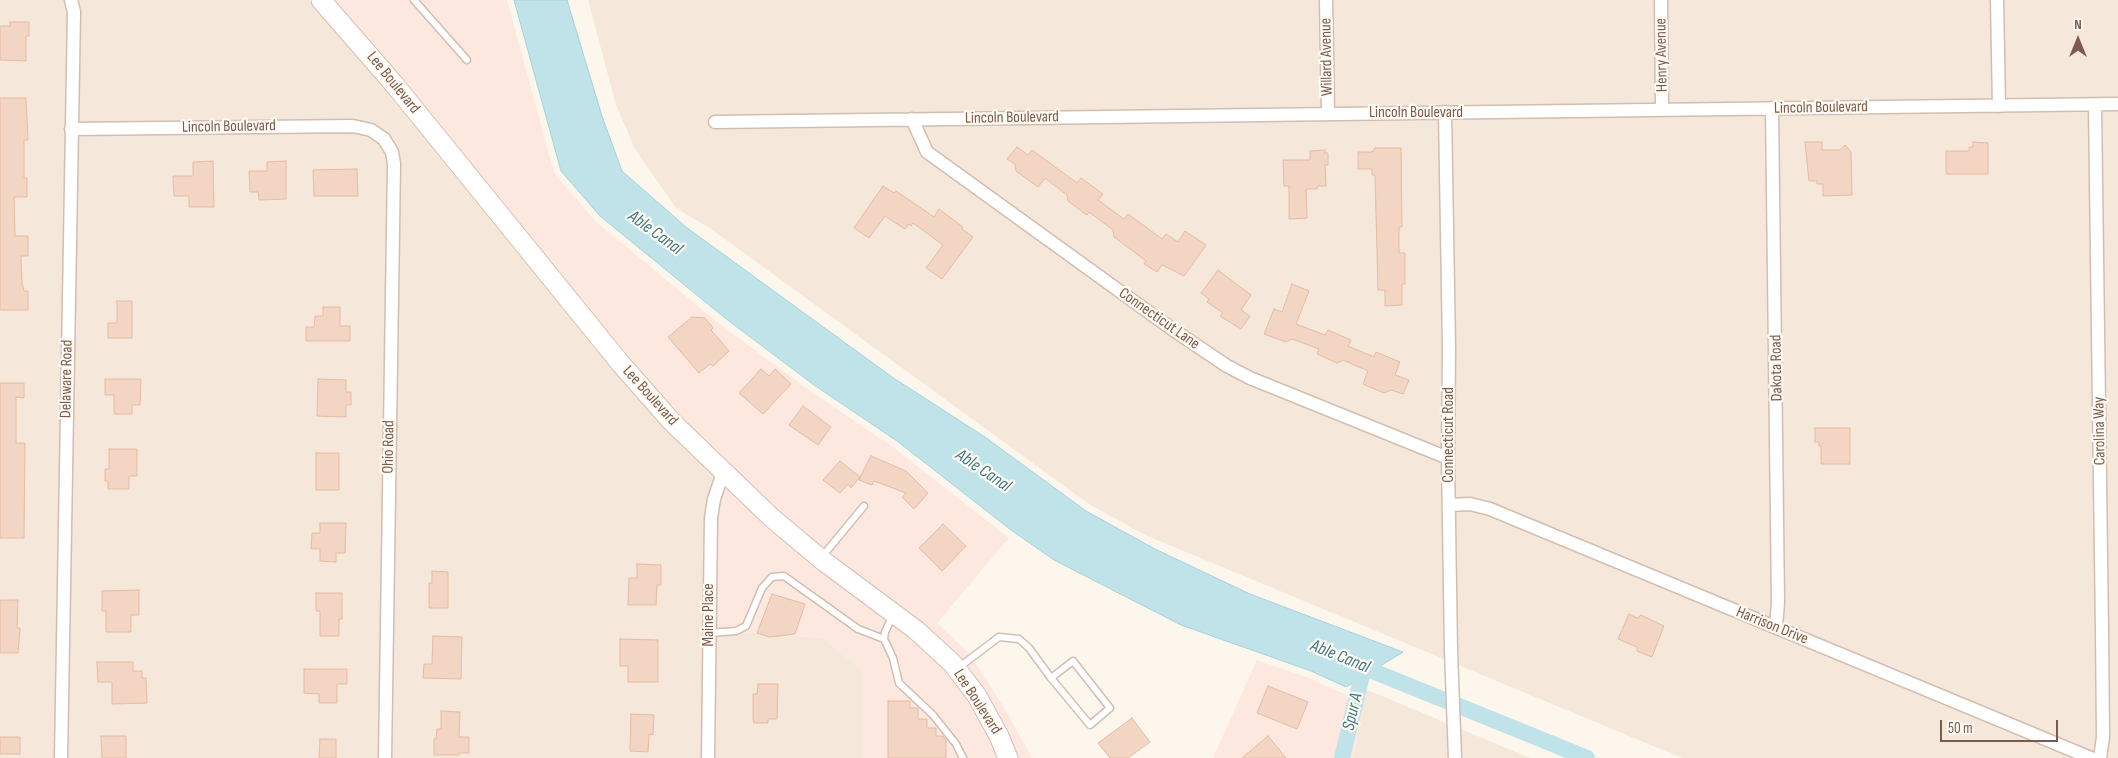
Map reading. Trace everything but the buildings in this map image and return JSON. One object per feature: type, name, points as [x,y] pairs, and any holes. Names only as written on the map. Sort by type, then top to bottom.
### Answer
[{"type":"main road","name":"Lee Boulevard","points":[[321,0],[394,84],[621,364],[672,422],[723,473],[820,559],[894,613],[936,648],[957,669],[977,696],[999,736],[1008,758]]},
{"type":"street","name":"Delaware Road","points":[[61,758],[74,12],[71,0]]},
{"type":"street","name":"Willard Avenue","points":[[1326,0],[1328,113]]},
{"type":"street","name":"Henry Avenue","points":[[1661,0],[1662,110]]},
{"type":"street","points":[[1997,0],[1999,106]]},
{"type":"street","name":"Lincoln Boulevard","points":[[715,122],[2118,104]]},
{"type":"street","name":"Carolina Way","points":[[2095,105],[2102,631],[2102,737],[2100,758]]},
{"type":"street","name":"Dakota Road","points":[[1772,108],[1778,602],[1776,627]]},
{"type":"street","name":"Connecticut Road","points":[[1444,112],[1449,348],[1448,458],[1451,651],[1455,758]]},
{"type":"street","name":"Connecticut Lane","points":[[912,119],[927,152],[1172,329],[1227,366],[1250,378],[1448,458]]},
{"type":"street","name":"Lincoln Boulevard","points":[[71,129],[353,126],[371,130],[384,139]]},
{"type":"street","name":"Ohio Road","points":[[384,139],[392,152],[394,164],[385,758]]},
{"type":"street","name":"Maine Place","points":[[708,758],[711,518],[714,498],[723,473]]},
{"type":"street","name":"Harrison Drive","points":[[1450,504],[1470,504],[1490,509],[2091,758]]},
{"type":"lane","points":[[414,0],[467,60]]},
{"type":"lane","points":[[820,559],[864,506]]},
{"type":"lane","points":[[709,633],[736,631],[746,626],[762,588],[772,577],[784,576],[858,629],[884,639]]},
{"type":"lane","points":[[894,613],[885,632],[884,639],[893,658],[899,683],[933,715],[956,744],[963,758]]},
{"type":"lane","points":[[957,669],[984,646],[999,637],[1019,639],[1029,648],[1052,678],[1090,725],[1110,708],[1073,661],[1052,678]]},
{"type":"shaded area","points":[[0,0],[309,0],[388,90],[615,371],[666,428],[716,478],[719,630],[823,638],[863,671],[863,758],[0,758]]},
{"type":"shaded area","points":[[333,0],[507,0],[554,173],[596,222],[721,325],[810,391],[893,447],[1009,538],[937,623],[970,654],[1006,711],[1032,758],[1017,758],[957,656],[941,640],[826,553],[777,511],[678,415],[627,358],[470,165],[403,78]]},
{"type":"shaded area","points":[[588,0],[2118,0],[2118,758],[1682,758],[1145,535],[1089,504],[711,229],[676,208],[635,149],[616,105]]},
{"type":"shaded area","points":[[716,478],[766,525],[912,638],[946,669],[971,701],[992,740],[999,758],[863,758],[863,671],[823,638],[719,630]]},
{"type":"shaded area","points":[[1257,660],[1309,678],[1346,695],[1363,688],[1354,758],[1213,758]]},
{"type":"shaded area","points":[[1363,688],[1530,758],[1354,758]]},
{"type":"water","points":[[514,0],[567,0],[602,116],[622,171],[686,227],[895,379],[985,437],[1086,511],[1155,549],[1250,594],[1403,652],[1346,687],[1311,671],[1181,625],[1054,560],[1011,530],[897,441],[814,385],[725,318],[600,216],[561,171]]},
{"type":"waterway","name":"Able Canal","points":[[1353,663],[1587,758]]},
{"type":"waterway","name":"Spur A","points":[[1342,758],[1364,667]]}]
